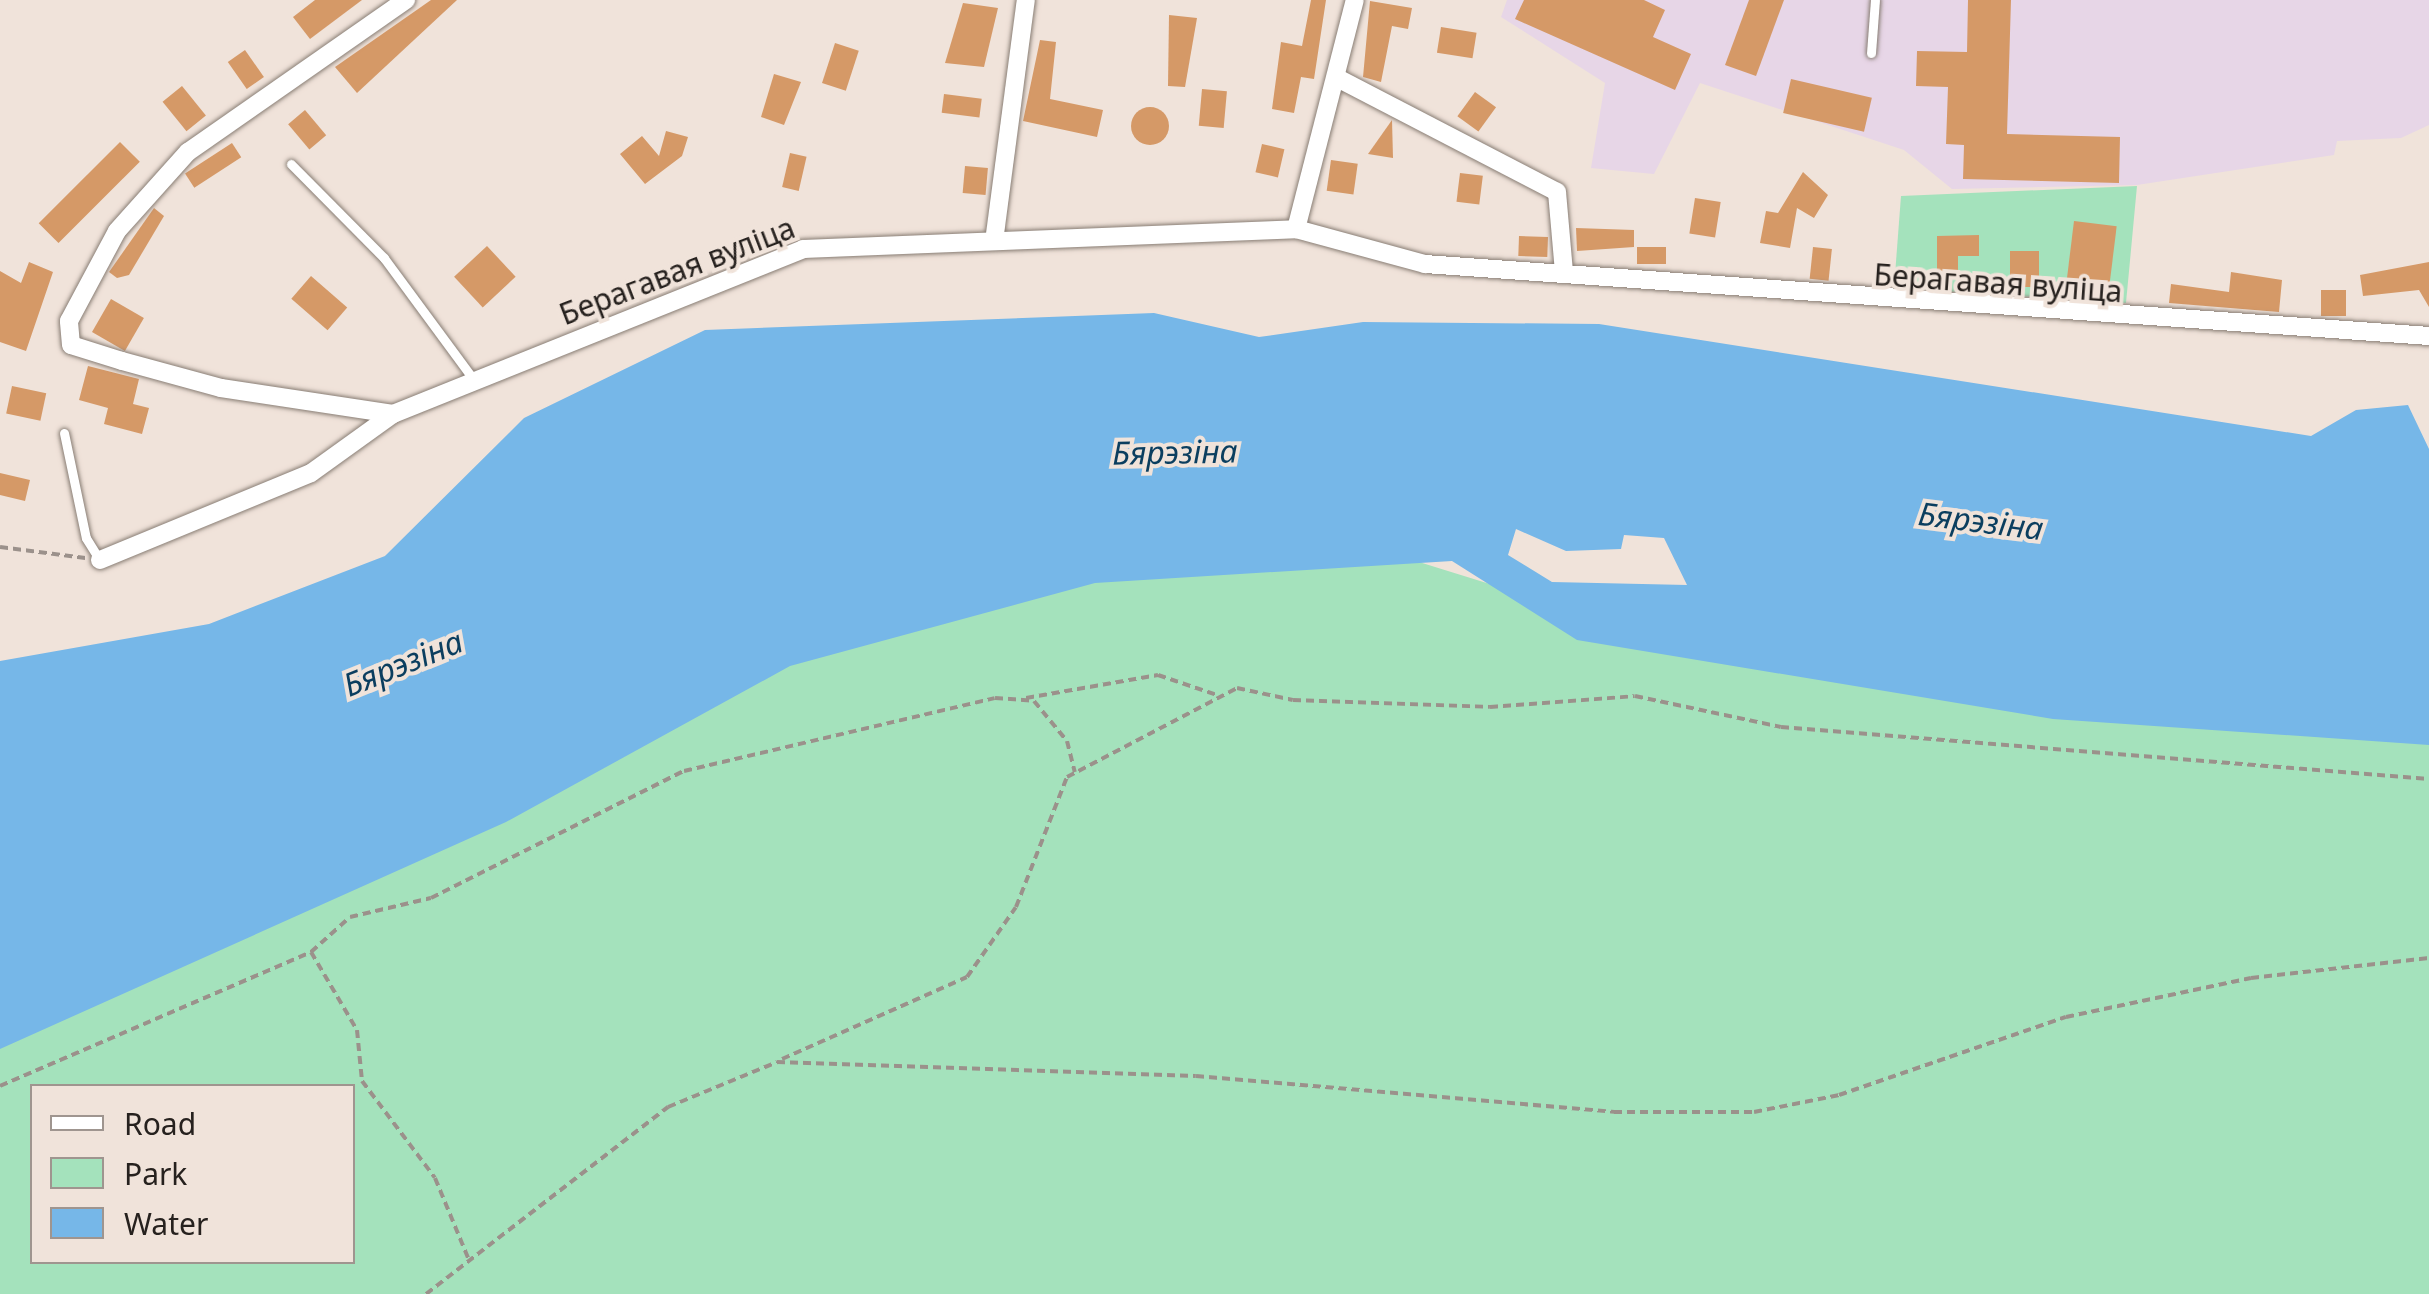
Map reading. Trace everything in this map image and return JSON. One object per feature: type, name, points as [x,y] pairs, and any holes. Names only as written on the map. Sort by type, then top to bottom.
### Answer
[{"type":"street","points":[[393,414],[221,388],[122,361],[71,345],[69,322],[117,231],[188,152],[406,0]]},
{"type":"street","points":[[995,234],[1026,0]]},
{"type":"street","points":[[1296,229],[1341,80],[1355,0]]},
{"type":"street","points":[[1341,80],[1558,192],[1564,272]]},
{"type":"street","name":"Берагавая вуліца","points":[[100,560],[311,473],[393,414],[803,249],[995,234],[1296,229],[1425,264],[1564,272],[1770,295],[2429,336]]},
{"type":"lane","points":[[1871,53],[1875,0]]},
{"type":"lane","points":[[291,164],[384,258],[474,380]]},
{"type":"lane","points":[[64,432],[86,538],[100,560]]},
{"type":"path","points":[[0,546],[100,560]]},
{"type":"path","points":[[0,1086],[311,952],[350,916],[431,898],[684,771],[916,712],[1019,700],[1158,675],[1220,696]]},
{"type":"path","points":[[426,1294],[668,1107],[777,1062],[844,1024],[967,976],[1016,907],[1076,772],[1237,688],[1294,700],[1490,707],[1635,696],[1781,728],[2429,779]]},
{"type":"path","points":[[1019,700],[1034,700],[1067,741],[1076,772]]},
{"type":"path","points":[[311,952],[357,1030],[362,1081],[435,1178],[469,1260]]},
{"type":"path","points":[[777,1062],[1196,1076],[1614,1112],[1754,1112],[1839,1095],[2066,1017],[2252,978],[2429,958]]},
{"type":"shaded area","points":[[1507,0],[2429,0],[2429,125],[2401,138],[2337,141],[2334,155],[2137,185],[1952,189],[1904,150],[1700,83],[1654,174],[1591,168],[1605,83],[1501,17]]},
{"type":"green space","points":[[2137,186],[2126,303],[1894,288],[1901,196]]},
{"type":"green space","points":[[1419,562],[1644,632],[2429,734],[2429,1294],[0,1294],[0,1032],[792,651],[1101,568]]},
{"type":"water","name":"Бярэзіна","points":[[1154,313],[1259,337],[1363,322],[1599,324],[2311,436],[2356,410],[2408,405],[2429,449],[2429,745],[2053,719],[1577,640],[1452,561],[1095,583],[790,666],[506,822],[0,1049],[0,661],[209,624],[385,556],[524,418],[705,330]],"holes":[[[1516,529],[1566,551],[1621,549],[1624,535],[1664,538],[1687,585],[1552,582],[1508,555]]]},
{"type":"building","points":[[315,0],[362,0],[310,39],[293,17]]},
{"type":"building","points":[[431,0],[457,0],[357,93],[335,67]]},
{"type":"building","points":[[1311,0],[1326,0],[1314,79],[1301,77],[1294,113],[1272,109],[1281,42],[1302,46]]},
{"type":"building","points":[[1524,0],[1644,0],[1665,10],[1653,37],[1691,54],[1675,90],[1515,19]]},
{"type":"building","points":[[1749,0],[1784,0],[1756,76],[1725,65]]},
{"type":"building","points":[[1968,0],[2011,0],[2007,134],[2120,137],[2119,183],[1963,179],[1964,145],[1946,144],[1948,87],[1916,86],[1917,51],[1967,52]]},
{"type":"building","points":[[1370,1],[1412,8],[1408,29],[1392,26],[1381,82],[1363,77]]},
{"type":"building","points":[[963,3],[998,8],[984,67],[945,63]]},
{"type":"building","points":[[1169,15],[1197,18],[1185,87],[1168,86]]},
{"type":"building","points":[[1441,27],[1477,33],[1472,58],[1437,53]]},
{"type":"building","points":[[1040,40],[1056,42],[1050,99],[1103,110],[1097,137],[1023,121]]},
{"type":"building","points":[[835,43],[859,51],[846,91],[822,83]]},
{"type":"building","points":[[245,50],[264,77],[247,89],[228,62]]},
{"type":"building","points":[[774,74],[801,82],[784,125],[761,117]]},
{"type":"building","points":[[1791,79],[1872,98],[1864,132],[1783,113]]},
{"type":"building","points":[[182,86],[206,116],[186,131],[163,102]]},
{"type":"building","points":[[1202,89],[1227,91],[1224,128],[1199,126]]},
{"type":"building","points":[[1475,92],[1496,107],[1478,132],[1457,116]]},
{"type":"building","points":[[944,94],[982,99],[979,117],[942,113]]},
{"type":"building","points":[[1150,107],[1163,113],[1169,126],[1163,139],[1150,145],[1137,139],[1131,126],[1137,113]]},
{"type":"building","points":[[305,110],[326,135],[309,149],[288,124]]},
{"type":"building","points":[[1392,120],[1393,158],[1368,154]]},
{"type":"building","points":[[666,131],[688,137],[682,156],[645,184],[620,154],[642,136],[659,156]]},
{"type":"building","points":[[120,142],[140,162],[58,243],[39,223]]},
{"type":"building","points":[[232,143],[241,157],[194,188],[185,173]]},
{"type":"building","points":[[1262,144],[1284,149],[1278,177],[1255,172]]},
{"type":"building","points":[[790,153],[807,157],[799,191],[782,187]]},
{"type":"building","points":[[1331,160],[1358,164],[1353,194],[1327,191]]},
{"type":"building","points":[[965,166],[988,168],[986,195],[963,193]]},
{"type":"building","points":[[1803,172],[1828,195],[1814,218],[1797,208],[1790,248],[1760,243],[1766,211],[1778,213]]},
{"type":"building","points":[[1460,173],[1483,176],[1479,205],[1456,202]]},
{"type":"building","points":[[1695,198],[1721,202],[1715,238],[1689,234]]},
{"type":"building","points":[[154,208],[164,216],[129,275],[117,278],[109,272]]},
{"type":"building","points":[[2074,221],[2117,226],[2107,303],[2065,297]]},
{"type":"building","points":[[1576,228],[1634,230],[1634,247],[1577,251]]},
{"type":"building","points":[[1979,235],[1979,256],[1958,256],[1958,277],[1937,277],[1937,236]]},
{"type":"building","points":[[1519,236],[1548,237],[1547,257],[1518,256]]},
{"type":"building","points":[[487,246],[516,277],[483,307],[454,277]]},
{"type":"building","points":[[1637,247],[1666,247],[1666,264],[1637,264]]},
{"type":"building","points":[[1813,247],[1832,249],[1829,281],[1810,279]]},
{"type":"building","points":[[2010,251],[2039,251],[2039,287],[2010,287]]},
{"type":"building","points":[[29,262],[53,272],[26,351],[0,342],[0,271],[21,283]]},
{"type":"building","points":[[2429,262],[2429,307],[2419,290],[2363,296],[2360,275]]},
{"type":"building","points":[[2231,272],[2282,280],[2279,312],[2169,303],[2171,284],[2229,292]]},
{"type":"building","points":[[311,276],[347,307],[328,330],[291,299]]},
{"type":"building","points":[[2321,290],[2346,290],[2346,316],[2321,316]]},
{"type":"building","points":[[111,299],[144,318],[125,351],[92,332]]},
{"type":"building","points":[[88,366],[139,379],[133,404],[149,408],[142,434],[104,424],[108,408],[79,400]]},
{"type":"building","points":[[12,386],[46,393],[40,421],[6,413]]},
{"type":"building","points":[[0,473],[30,480],[25,501],[0,495]]}]
